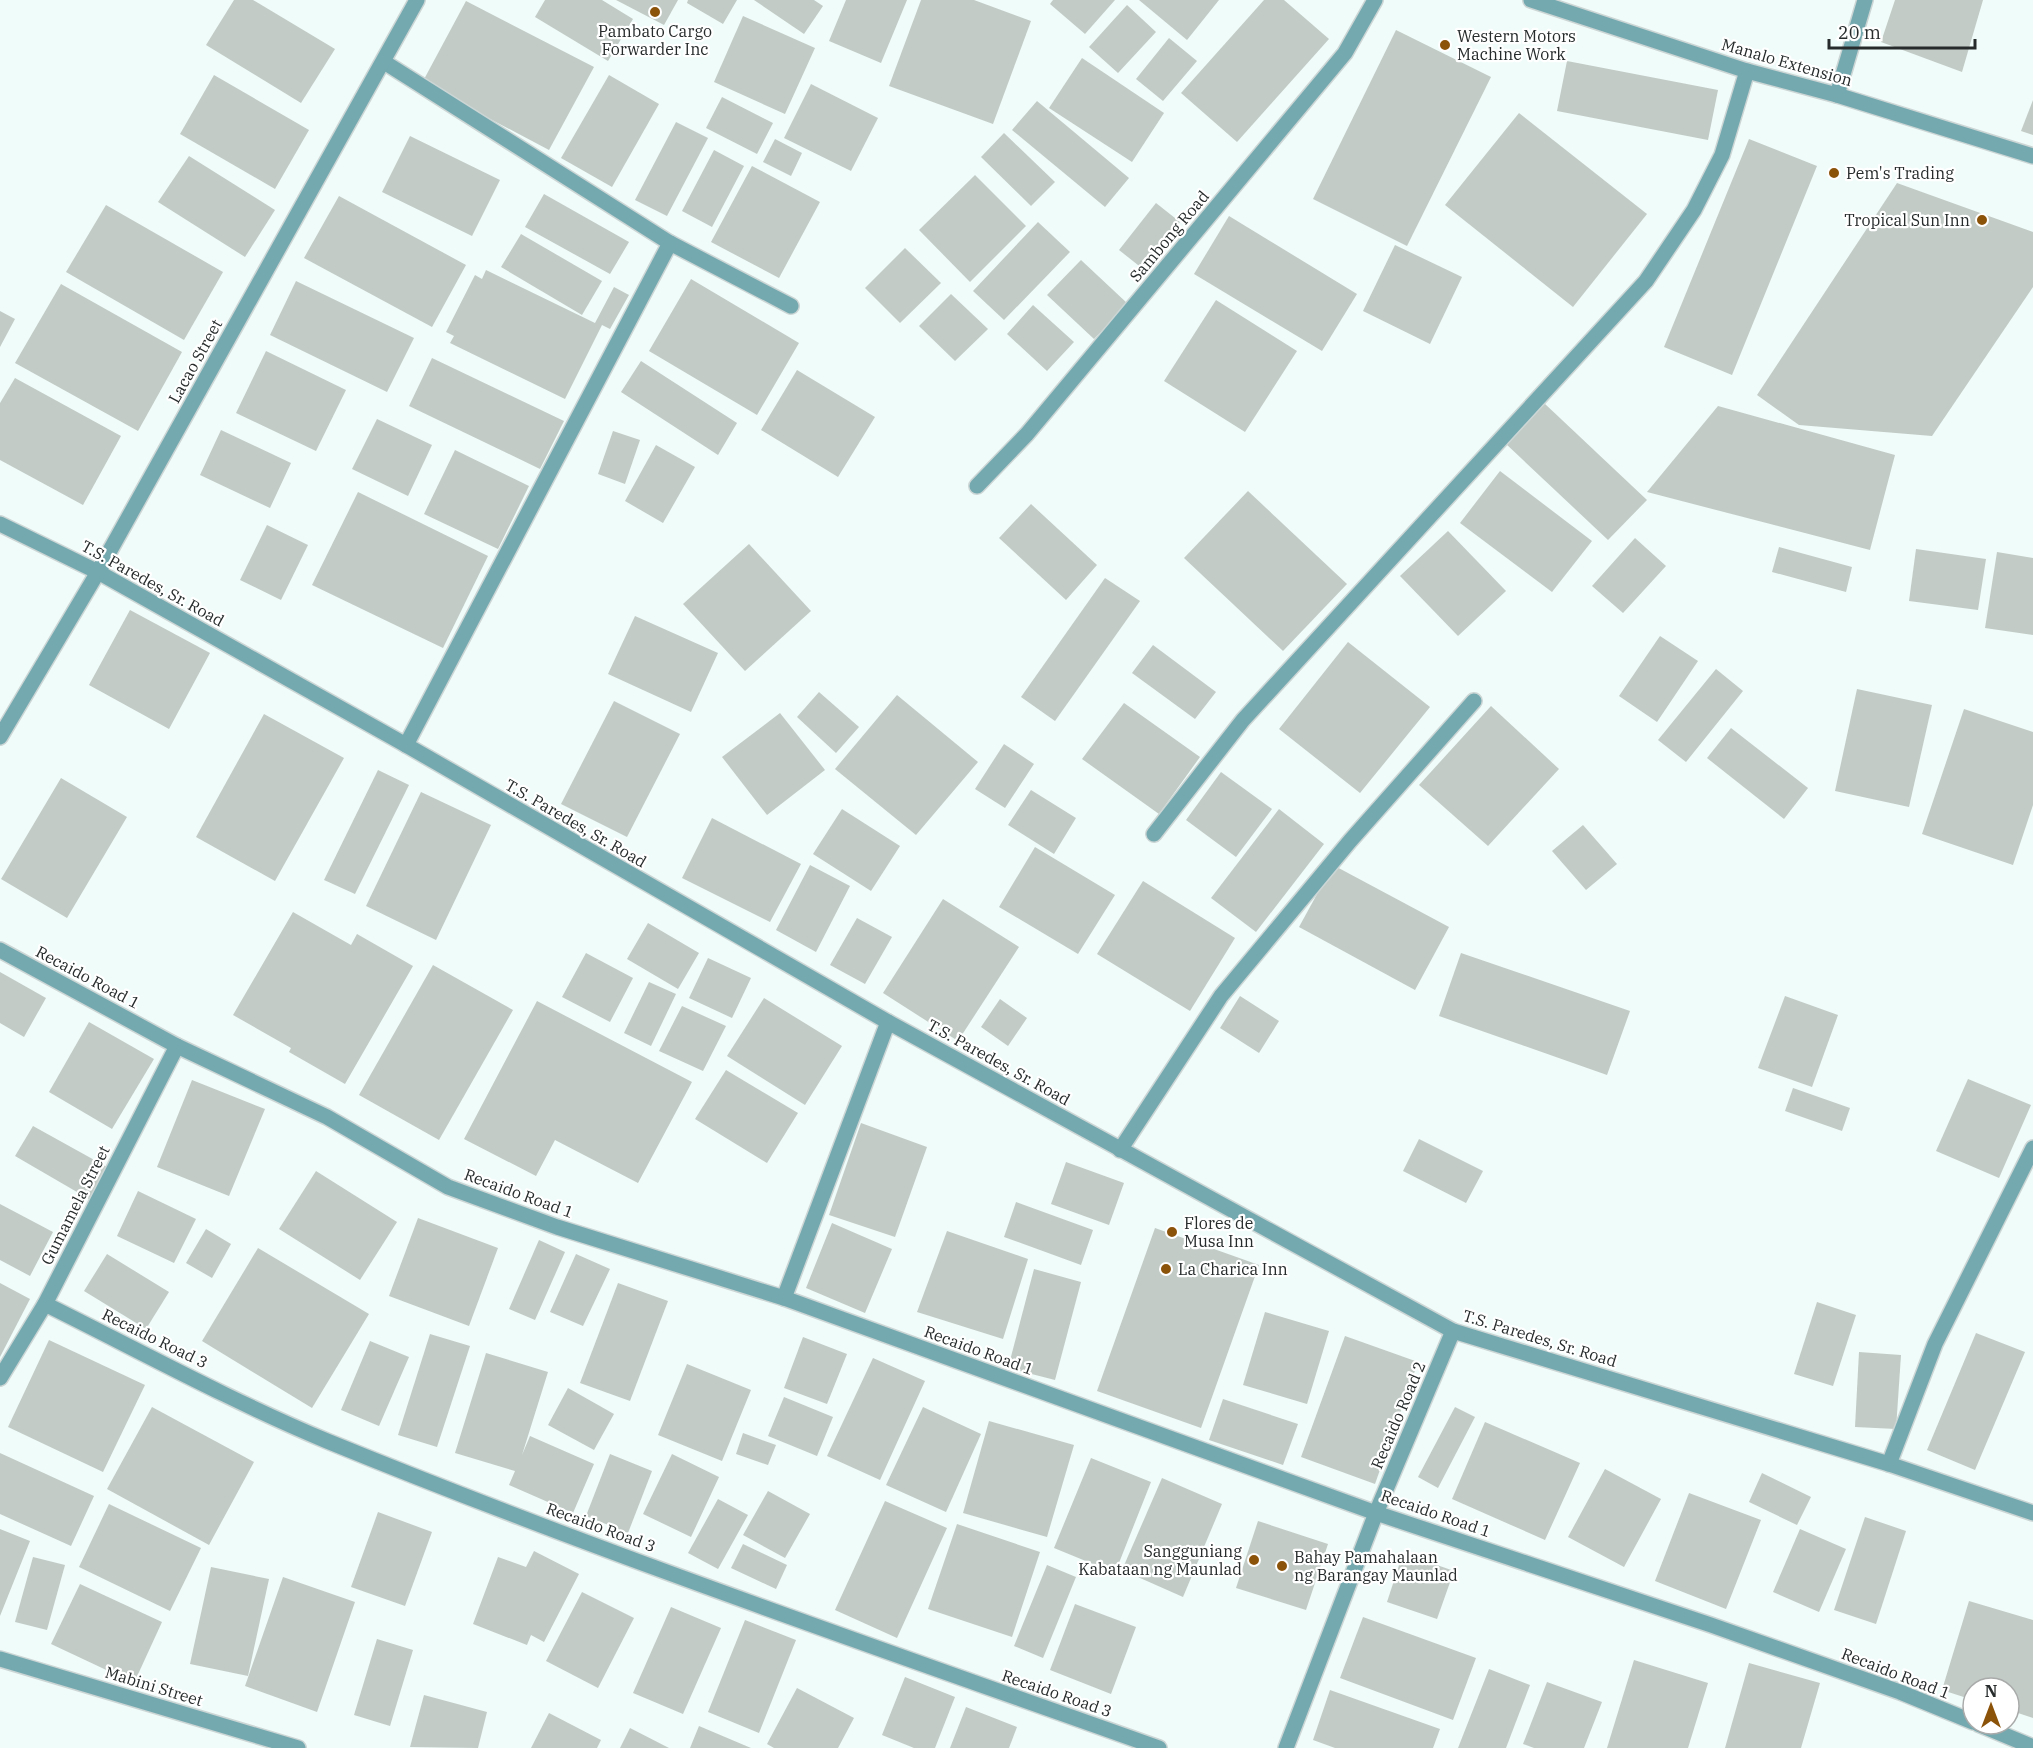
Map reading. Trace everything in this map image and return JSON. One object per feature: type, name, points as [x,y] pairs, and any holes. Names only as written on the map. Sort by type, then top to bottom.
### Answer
[{"type":"street","name":"Lacao Street","points":[[0,737],[98,572],[417,0]]},
{"type":"street","name":"Sambong Road","points":[[977,486],[1028,434],[1345,53],[1375,0]]},
{"type":"street","name":"Manalo Extension","points":[[1533,0],[1747,71],[1837,95],[2033,156]]},
{"type":"street","points":[[1837,95],[1865,0]]},
{"type":"street","points":[[384,62],[670,243],[791,306]]},
{"type":"street","points":[[1154,834],[1243,720],[1646,281],[1694,210],[1722,155],[1747,71]]},
{"type":"street","points":[[406,745],[670,243]]},
{"type":"street","name":"T.S. Paredes, Sr. Road","points":[[0,524],[98,572],[406,745],[619,870],[888,1022],[1453,1331],[1889,1464],[2033,1513]]},
{"type":"street","points":[[1120,1150],[1221,996],[1350,841],[1474,701]]},
{"type":"street","name":"Recaido Road 1","points":[[0,950],[177,1046],[327,1117],[448,1187],[557,1227],[784,1298],[1376,1513],[1711,1625],[1900,1692],[1961,1717]]},
{"type":"street","points":[[784,1298],[888,1022]]},
{"type":"street","name":"Gumamela Street","points":[[0,1378],[45,1304],[177,1046]]},
{"type":"street","points":[[1889,1464],[1935,1344],[2033,1148]]},
{"type":"street","name":"Recaido Road 3","points":[[45,1304],[325,1440],[490,1505],[745,1600],[1160,1748]]},
{"type":"street","name":"Recaido Road 2","points":[[1286,1748],[1376,1513],[1453,1331]]},
{"type":"street","name":"Mabini Street","points":[[0,1659],[298,1748]]},
{"type":"street","points":[[2007,1736],[2033,1747]]},
{"type":"building","points":[[234,0],[253,0],[335,49],[301,103],[206,45]]},
{"type":"building","points":[[545,0],[602,0],[633,19],[608,61],[535,17]]},
{"type":"building","name":"Pambato Cargo Forwarder Inc","points":[[616,0],[678,0],[664,25]]},
{"type":"building","points":[[688,0],[737,0],[723,24],[687,3]]},
{"type":"building","points":[[754,0],[814,0],[823,6],[804,34]]},
{"type":"building","points":[[846,0],[907,0],[881,63],[829,41]]},
{"type":"building","points":[[921,0],[974,0],[1031,21],[993,124],[889,86]]},
{"type":"building","points":[[1053,0],[1115,0],[1085,34],[1050,4]]},
{"type":"building","points":[[1139,0],[1219,0],[1187,40]]},
{"type":"building","points":[[1264,0],[1284,0],[1329,39],[1237,142],[1181,93]]},
{"type":"building","points":[[1895,0],[1983,0],[1962,72],[1881,42]]},
{"type":"building","points":[[466,1],[594,67],[549,150],[422,83]]},
{"type":"building","points":[[1127,5],[1156,32],[1118,73],[1089,47]]},
{"type":"building","points":[[743,16],[815,48],[785,114],[714,82]]},
{"type":"building","points":[[1396,30],[1491,77],[1407,246],[1313,199]]},
{"type":"building","points":[[1169,38],[1197,61],[1163,101],[1136,79]]},
{"type":"building","points":[[1082,58],[1164,113],[1132,162],[1049,108]]},
{"type":"building","points":[[1567,61],[1718,90],[1708,140],[1557,111]]},
{"type":"building","points":[[214,75],[309,130],[275,189],[180,134]]},
{"type":"building","points":[[609,75],[659,104],[612,187],[561,158]]},
{"type":"building","points":[[811,84],[878,118],[851,171],[784,138]]},
{"type":"building","points":[[722,97],[773,123],[757,154],[706,128]]},
{"type":"building","points":[[2033,100],[2033,135],[2021,131]]},
{"type":"building","points":[[1037,101],[1129,178],[1105,207],[1012,130]]},
{"type":"building","points":[[1519,113],[1647,214],[1573,307],[1445,205]]},
{"type":"building","points":[[676,122],[708,138],[667,216],[635,200]]},
{"type":"building","points":[[1004,133],[1055,182],[1031,206],[981,157]]},
{"type":"building","points":[[410,136],[500,180],[472,236],[382,192]]},
{"type":"building","points":[[775,139],[802,153],[791,176],[763,162]]},
{"type":"building","points":[[1749,139],[1817,166],[1732,375],[1664,347]]},
{"type":"building","points":[[714,150],[744,166],[712,227],[682,211]]},
{"type":"building","points":[[189,156],[275,210],[245,257],[158,202]]},
{"type":"building","points":[[752,166],[820,202],[779,278],[711,242]]},
{"type":"building","points":[[975,175],[1026,226],[970,282],[919,230]]},
{"type":"building","points":[[1897,183],[2033,232],[2033,287],[1932,436],[1799,425],[1757,395]]},
{"type":"building","points":[[544,194],[629,242],[610,274],[525,227]]},
{"type":"building","points":[[339,196],[466,265],[432,327],[304,258]]},
{"type":"building","points":[[1156,203],[1180,222],[1143,269],[1119,250]]},
{"type":"building","points":[[106,205],[223,272],[184,340],[66,272]]},
{"type":"building","points":[[1229,216],[1357,294],[1322,351],[1194,274]]},
{"type":"building","points":[[1038,222],[1070,252],[1004,320],[973,291]]},
{"type":"building","points":[[521,234],[602,281],[582,315],[501,267]]},
{"type":"building","points":[[1395,245],[1462,277],[1430,344],[1363,311]]},
{"type":"building","points":[[905,248],[941,283],[900,323],[865,288]]},
{"type":"building","points":[[1081,260],[1128,304],[1094,339],[1047,295]]},
{"type":"building","points":[[486,270],[595,323],[614,287],[629,295],[610,329],[602,325],[565,399],[450,343],[454,336],[446,332],[475,275],[482,279]]},
{"type":"building","points":[[691,279],[799,343],[757,415],[649,351]]},
{"type":"building","points":[[296,281],[414,338],[387,392],[270,335]]},
{"type":"building","points":[[61,284],[182,352],[138,431],[15,363]]},
{"type":"building","points":[[951,294],[988,329],[955,361],[919,326]]},
{"type":"building","points":[[1216,300],[1297,351],[1245,432],[1164,381]]},
{"type":"building","points":[[1033,305],[1074,342],[1047,371],[1007,334]]},
{"type":"building","points":[[0,311],[15,319],[0,347]]},
{"type":"building","points":[[266,351],[346,390],[316,451],[236,413]]},
{"type":"building","points":[[432,358],[564,421],[540,469],[409,406]]},
{"type":"building","points":[[641,361],[737,423],[718,455],[621,392]]},
{"type":"building","points":[[797,370],[875,417],[838,477],[761,430]]},
{"type":"building","points":[[15,378],[121,436],[83,505],[0,460],[0,403]]},
{"type":"building","points":[[1544,403],[1647,500],[1608,540],[1505,443]]},
{"type":"building","points":[[1718,406],[1895,455],[1870,550],[1647,492]]},
{"type":"building","points":[[377,419],[432,445],[408,496],[352,469]]},
{"type":"building","points":[[221,430],[291,463],[270,508],[200,475]]},
{"type":"building","points":[[613,431],[640,440],[625,484],[598,474]]},
{"type":"building","points":[[656,445],[695,467],[663,523],[625,501]]},
{"type":"building","points":[[455,450],[529,486],[498,549],[424,514]]},
{"type":"building","points":[[1500,471],[1592,541],[1552,592],[1460,523]]},
{"type":"building","points":[[1248,491],[1347,584],[1283,651],[1184,558]]},
{"type":"building","points":[[358,492],[488,556],[443,648],[312,585]]},
{"type":"building","points":[[1031,504],[1097,565],[1066,600],[999,538]]},
{"type":"building","points":[[267,525],[308,545],[281,600],[240,580]]},
{"type":"building","points":[[1448,531],[1506,591],[1458,636],[1400,576]]},
{"type":"building","points":[[1635,538],[1666,566],[1623,613],[1592,586]]},
{"type":"building","points":[[749,544],[811,611],[745,671],[683,604]]},
{"type":"building","points":[[1779,547],[1852,567],[1846,592],[1772,572]]},
{"type":"building","points":[[1916,549],[1986,559],[1978,610],[1909,601]]},
{"type":"building","points":[[1997,552],[2033,558],[2033,635],[1985,628]]},
{"type":"building","points":[[1105,578],[1140,601],[1055,721],[1021,697]]},
{"type":"building","points":[[130,610],[210,653],[169,729],[89,685]]},
{"type":"building","points":[[635,616],[718,653],[691,712],[608,674]]},
{"type":"building","points":[[1660,636],[1698,661],[1657,722],[1619,696]]},
{"type":"building","points":[[1348,642],[1430,707],[1360,793],[1279,729]]},
{"type":"building","points":[[1153,645],[1216,692],[1195,719],[1132,673]]},
{"type":"building","points":[[1716,669],[1743,691],[1686,762],[1658,740]]},
{"type":"building","points":[[1857,689],[1932,705],[1909,807],[1835,791]]},
{"type":"building","points":[[819,692],[859,727],[836,753],[797,717]]},
{"type":"building","points":[[897,695],[978,762],[916,835],[835,769]]},
{"type":"building","points":[[614,701],[680,734],[627,837],[561,804]]},
{"type":"building","points":[[1124,703],[1200,757],[1159,814],[1082,759]]},
{"type":"building","points":[[1491,706],[1559,769],[1488,846],[1419,785]]},
{"type":"building","points":[[1964,709],[2033,732],[2033,805],[2013,865],[1922,834]]},
{"type":"building","points":[[780,713],[825,770],[767,815],[722,757]]},
{"type":"building","points":[[264,714],[344,758],[275,881],[196,837]]},
{"type":"building","points":[[1731,728],[1808,788],[1784,819],[1707,758]]},
{"type":"building","points":[[1004,744],[1034,764],[1005,808],[975,789]]},
{"type":"building","points":[[378,770],[409,785],[355,894],[324,880]]},
{"type":"building","points":[[1221,772],[1272,809],[1236,857],[1186,820]]},
{"type":"building","points":[[61,778],[127,817],[67,918],[1,879]]},
{"type":"building","points":[[1031,790],[1076,818],[1054,854],[1008,825]]},
{"type":"building","points":[[421,792],[491,825],[436,940],[366,906]]},
{"type":"building","points":[[842,809],[900,846],[871,891],[813,854]]},
{"type":"building","points":[[1279,809],[1324,844],[1256,932],[1211,898]]},
{"type":"building","points":[[712,818],[801,864],[770,922],[682,878]]},
{"type":"building","points":[[1583,825],[1617,864],[1586,890],[1552,851]]},
{"type":"building","points":[[1035,847],[1115,895],[1078,954],[999,907]]},
{"type":"building","points":[[810,865],[850,886],[816,952],[776,930]]},
{"type":"building","points":[[1333,865],[1449,927],[1415,990],[1299,927]]},
{"type":"building","points":[[1143,881],[1235,938],[1190,1011],[1097,954]]},
{"type":"building","points":[[943,899],[1019,947],[958,1041],[883,993]]},
{"type":"building","points":[[293,912],[351,945],[357,934],[413,966],[345,1084],[289,1052],[291,1048],[233,1015]]},
{"type":"building","points":[[857,918],[892,937],[865,984],[830,965]]},
{"type":"building","points":[[648,923],[699,953],[678,989],[627,959]]},
{"type":"building","points":[[586,953],[633,978],[610,1022],[562,997]]},
{"type":"building","points":[[1461,953],[1630,1011],[1607,1075],[1439,1016]]},
{"type":"building","points":[[708,958],[751,978],[732,1018],[689,998]]},
{"type":"building","points":[[433,965],[513,1010],[439,1140],[359,1095]]},
{"type":"building","points":[[0,972],[46,998],[24,1037],[0,1023]]},
{"type":"building","points":[[649,982],[676,994],[651,1046],[624,1033]]},
{"type":"building","points":[[1240,996],[1279,1021],[1259,1053],[1220,1028]]},
{"type":"building","points":[[1785,996],[1838,1015],[1812,1087],[1758,1068]]},
{"type":"building","points":[[764,998],[842,1046],[805,1105],[727,1056]]},
{"type":"building","points":[[1000,999],[1027,1018],[1008,1046],[981,1027]]},
{"type":"building","points":[[537,1001],[692,1082],[638,1183],[555,1140],[536,1176],[464,1139]]},
{"type":"building","points":[[682,1006],[726,1026],[703,1071],[659,1051]]},
{"type":"building","points":[[89,1022],[154,1059],[112,1129],[49,1092]]},
{"type":"building","points":[[726,1070],[798,1113],[767,1163],[695,1119]]},
{"type":"building","points":[[1968,1079],[2031,1105],[1999,1178],[1936,1151]]},
{"type":"building","points":[[192,1080],[265,1109],[229,1196],[157,1167]]},
{"type":"building","points":[[1793,1088],[1850,1108],[1842,1131],[1785,1111]]},
{"type":"building","points":[[861,1123],[927,1147],[895,1237],[829,1215]]},
{"type":"building","points":[[33,1126],[107,1167],[89,1199],[15,1156]]},
{"type":"building","points":[[1419,1139],[1483,1171],[1466,1203],[1403,1171]]},
{"type":"building","points":[[1066,1162],[1124,1183],[1109,1225],[1051,1204]]},
{"type":"building","points":[[316,1171],[397,1222],[360,1280],[279,1229]]},
{"type":"building","points":[[138,1191],[196,1219],[174,1263],[117,1236]]},
{"type":"building","points":[[1016,1202],[1093,1230],[1081,1265],[1004,1237]]},
{"type":"building","points":[[0,1204],[53,1232],[30,1276],[0,1260]]},
{"type":"building","points":[[418,1218],[498,1248],[469,1326],[389,1296]]},
{"type":"building","points":[[832,1223],[892,1249],[865,1313],[806,1288]]},
{"type":"building","points":[[1155,1228],[1259,1265],[1201,1428],[1097,1391]]},
{"type":"building","points":[[206,1229],[231,1244],[212,1278],[186,1263]]},
{"type":"building","points":[[947,1231],[1028,1259],[1003,1339],[917,1312]]},
{"type":"building","points":[[539,1240],[565,1252],[535,1320],[509,1309]]},
{"type":"building","points":[[258,1248],[369,1314],[312,1408],[202,1341]]},
{"type":"building","points":[[107,1254],[169,1292],[146,1329],[84,1291]]},
{"type":"building","points":[[576,1254],[610,1269],[583,1326],[550,1312]]},
{"type":"building","points":[[1034,1269],[1081,1282],[1055,1380],[1008,1368]]},
{"type":"building","points":[[0,1283],[30,1299],[0,1357]]},
{"type":"building","points":[[618,1283],[668,1301],[630,1401],[580,1383]]},
{"type":"building","points":[[1817,1302],[1856,1315],[1833,1386],[1794,1374]]},
{"type":"building","points":[[1265,1312],[1329,1331],[1307,1404],[1243,1385]]},
{"type":"building","points":[[1976,1333],[2025,1352],[1975,1470],[1927,1450]]},
{"type":"building","points":[[430,1334],[470,1346],[437,1447],[398,1435]]},
{"type":"building","points":[[1345,1336],[1418,1362],[1375,1484],[1301,1457]]},
{"type":"building","points":[[803,1337],[847,1354],[827,1404],[784,1388]]},
{"type":"building","points":[[49,1340],[145,1385],[103,1472],[8,1427]]},
{"type":"building","points":[[370,1341],[409,1357],[379,1426],[341,1410]]},
{"type":"building","points":[[1859,1352],[1901,1355],[1896,1429],[1855,1427]]},
{"type":"building","points":[[486,1353],[548,1372],[522,1455],[530,1436],[594,1464],[573,1513],[509,1485],[515,1471],[455,1453]]},
{"type":"building","points":[[873,1358],[925,1381],[880,1480],[827,1456]]},
{"type":"building","points":[[687,1364],[751,1390],[722,1461],[658,1435]]},
{"type":"building","points":[[568,1388],[614,1414],[594,1450],[548,1425]]},
{"type":"building","points":[[784,1397],[833,1417],[817,1456],[768,1436]]},
{"type":"building","points":[[1223,1399],[1298,1424],[1283,1465],[1209,1440]]},
{"type":"building","points":[[152,1407],[254,1462],[209,1545],[107,1489]]},
{"type":"building","points":[[923,1407],[981,1434],[946,1512],[886,1485]]},
{"type":"building","points":[[1455,1407],[1475,1417],[1438,1488],[1418,1477]]},
{"type":"building","points":[[989,1421],[1074,1445],[1047,1537],[963,1513]]},
{"type":"building","points":[[1485,1422],[1580,1463],[1545,1540],[1452,1499]]},
{"type":"building","points":[[743,1433],[776,1445],[768,1465],[736,1454]]},
{"type":"building","points":[[0,1453],[94,1496],[71,1546],[0,1514]]},
{"type":"building","points":[[610,1454],[652,1471],[628,1533],[586,1516]]},
{"type":"building","points":[[672,1454],[719,1477],[691,1537],[643,1514]]},
{"type":"building","points":[[1091,1458],[1151,1482],[1115,1573],[1054,1548]]},
{"type":"building","points":[[1605,1469],[1661,1499],[1624,1567],[1568,1537]]},
{"type":"building","points":[[1762,1473],[1811,1497],[1797,1525],[1749,1502]]},
{"type":"building","points":[[1162,1478],[1222,1504],[1183,1597],[1122,1570]]},
{"type":"building","points":[[768,1491],[810,1514],[785,1558],[743,1535]]},
{"type":"building","points":[[1689,1493],[1761,1520],[1726,1609],[1655,1581]]},
{"type":"building","points":[[718,1499],[748,1515],[718,1569],[688,1553]]},
{"type":"building","points":[[885,1501],[947,1528],[897,1638],[835,1610]]},
{"type":"building","points":[[109,1504],[201,1548],[170,1611],[79,1567]]},
{"type":"building","points":[[378,1512],[432,1532],[405,1606],[351,1587]]},
{"type":"building","points":[[1865,1517],[1906,1531],[1876,1624],[1834,1610]]},
{"type":"building","name":"Bahay Pamahalaan ng Barangay Maunlad","points":[[1258,1521],[1328,1544],[1306,1610],[1236,1588]]},
{"type":"building","points":[[957,1524],[1040,1552],[1012,1637],[928,1609]]},
{"type":"building","points":[[0,1529],[30,1541],[0,1616]]},
{"type":"building","points":[[1800,1529],[1846,1549],[1819,1612],[1773,1592]]},
{"type":"building","points":[[743,1544],[787,1565],[776,1589],[731,1568]]},
{"type":"building","points":[[534,1551],[579,1574],[544,1642],[531,1635],[527,1645],[473,1624],[498,1557],[526,1567]]},
{"type":"building","points":[[1403,1553],[1454,1571],[1437,1619],[1387,1602]]},
{"type":"building","points":[[33,1557],[65,1565],[47,1630],[15,1622]]},
{"type":"building","points":[[1047,1565],[1076,1577],[1043,1658],[1014,1646]]},
{"type":"building","points":[[211,1567],[269,1579],[248,1676],[190,1664]]},
{"type":"building","points":[[283,1577],[355,1602],[317,1712],[245,1686]]},
{"type":"building","points":[[80,1584],[162,1622],[134,1683],[51,1644]]},
{"type":"building","points":[[582,1592],[634,1618],[598,1688],[546,1661]]},
{"type":"building","points":[[1969,1601],[2033,1620],[2033,1718],[2021,1714],[2021,1676],[1961,1676],[1961,1696],[1942,1690]]},
{"type":"building","points":[[1075,1604],[1136,1627],[1111,1694],[1050,1670]]},
{"type":"building","points":[[671,1607],[721,1628],[683,1714],[633,1693]]},
{"type":"building","points":[[1363,1617],[1476,1658],[1453,1720],[1340,1678]]},
{"type":"building","points":[[745,1620],[796,1640],[759,1733],[708,1712]]},
{"type":"building","points":[[377,1639],[413,1650],[390,1726],[354,1715]]},
{"type":"building","points":[[1634,1660],[1708,1683],[1688,1748],[1607,1748]]},
{"type":"building","points":[[1749,1663],[1820,1683],[1801,1748],[1725,1748]]},
{"type":"building","points":[[1489,1669],[1530,1685],[1506,1748],[1458,1748]]},
{"type":"building","points":[[905,1677],[955,1697],[935,1748],[914,1748],[882,1735]]},
{"type":"building","points":[[1547,1682],[1602,1702],[1584,1748],[1534,1748],[1523,1744]]},
{"type":"building","points":[[797,1688],[854,1718],[838,1748],[774,1748],[767,1744]]},
{"type":"building","points":[[1330,1690],[1440,1729],[1433,1748],[1335,1748],[1313,1740]]},
{"type":"building","points":[[424,1695],[487,1712],[478,1748],[410,1747]]},
{"type":"building","points":[[966,1707],[1017,1727],[1009,1748],[950,1748]]},
{"type":"building","points":[[549,1713],[601,1740],[597,1748],[531,1748]]},
{"type":"building","points":[[699,1726],[751,1748],[690,1748]]},
{"type":"building","points":[[630,1728],[669,1748],[620,1748]]},
{"type":"place","name":"Pambato Cargo Forwarder Inc","points":[[655,12]]},
{"type":"place","name":"Western Motors Machine Work","points":[[1445,45]]},
{"type":"place","name":"Pem's Trading","points":[[1834,173]]},
{"type":"place","name":"Tropical Sun Inn","points":[[1982,220]]},
{"type":"place","name":"Flores de Musa Inn","points":[[1172,1232]]},
{"type":"place","name":"La Charica Inn","points":[[1166,1269]]},
{"type":"place","name":"Sangguniang Kabataan ng Maunlad","points":[[1254,1560]]},
{"type":"place","name":"Bahay Pamahalaan ng Barangay Maunlad","points":[[1282,1566]]}]
